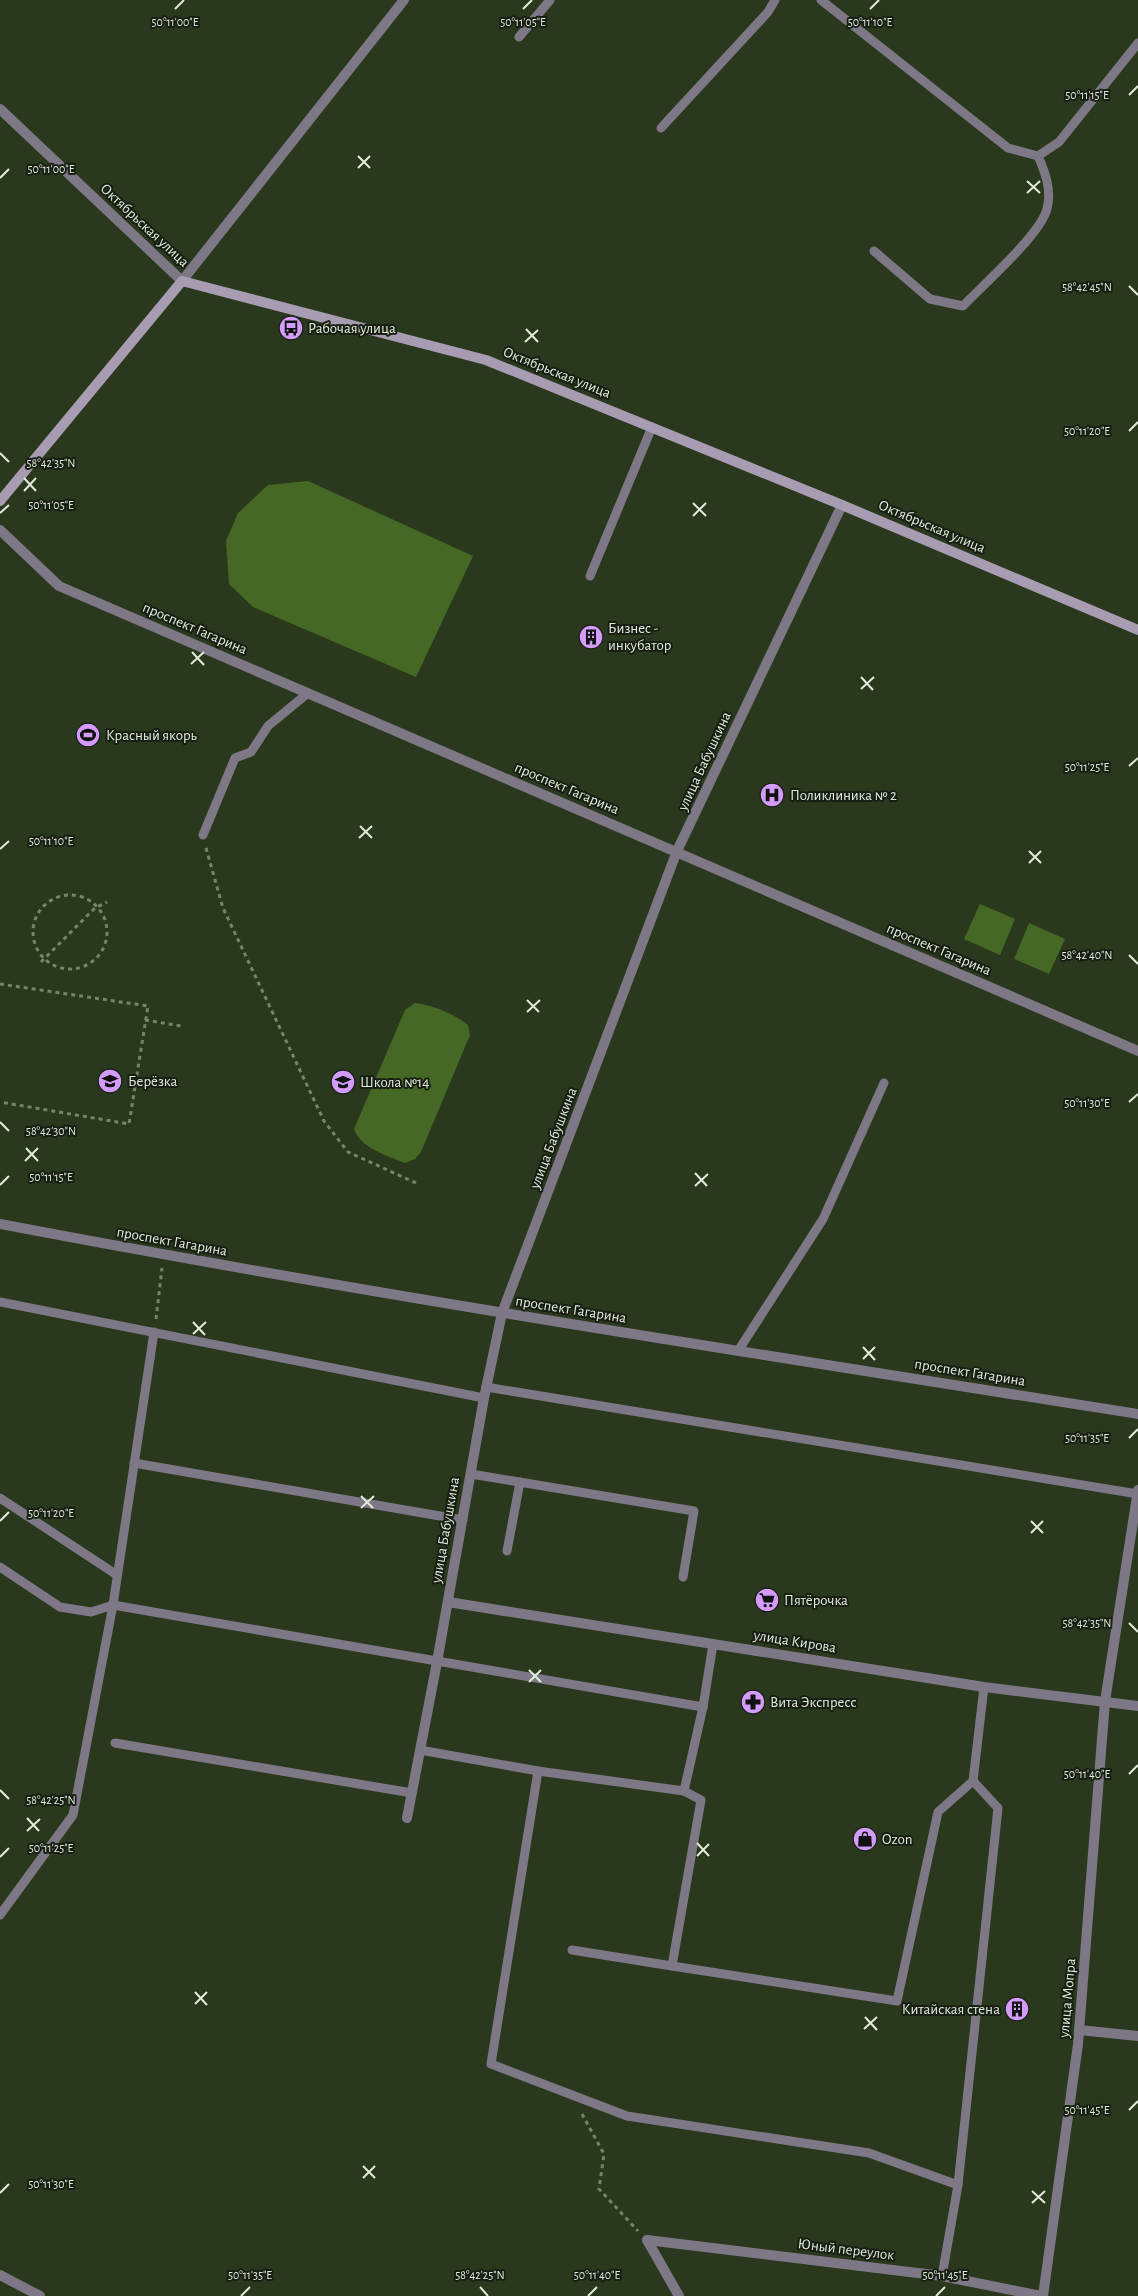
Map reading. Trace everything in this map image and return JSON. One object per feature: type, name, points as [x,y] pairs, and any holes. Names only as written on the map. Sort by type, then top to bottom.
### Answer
[{"type":"street","points":[[0,501],[182,281],[404,0]]},
{"type":"street","name":"Октябрьская улица","points":[[0,109],[182,281],[486,360],[842,505],[1138,630]]},
{"type":"street","name":"улица Бабушкина","points":[[406,1818],[437,1662],[486,1387],[502,1313],[677,851],[842,505]]},
{"type":"street","name":"проспект Гагарина","points":[[0,530],[59,586],[677,851],[1138,1052]]},
{"type":"street","name":"проспект Гагарина","points":[[0,1224],[164,1255],[502,1313],[1138,1414]]},
{"type":"street","name":"улица Мопра","points":[[1042,2296],[1079,2030],[1105,1701],[1138,1493]]},
{"type":"street","name":"улица Кирова","points":[[448,1602],[984,1687],[1138,1706]]},
{"type":"street","points":[[1079,2030],[1138,2036]]},
{"type":"street","points":[[646,2240],[679,2296]]},
{"type":"street","name":"Юный переулок","points":[[646,2240],[942,2276],[1042,2296]]},
{"type":"street","points":[[0,2274],[40,2296]]},
{"type":"lane","points":[[519,37],[550,0]]},
{"type":"lane","points":[[661,128],[768,12],[775,0]]},
{"type":"lane","points":[[820,0],[1008,148],[1038,156],[1059,142],[1138,43]]},
{"type":"lane","points":[[874,251],[930,299],[963,306],[1032,234],[1048,209],[1048,178],[1038,156]]},
{"type":"lane","points":[[590,576],[652,427]]},
{"type":"lane","points":[[203,835],[235,758],[251,752],[268,726],[308,693]]},
{"type":"lane","points":[[738,1351],[823,1219],[884,1082]]},
{"type":"lane","points":[[0,1302],[484,1398]]},
{"type":"lane","points":[[0,1915],[73,1815],[113,1605],[154,1332]]},
{"type":"lane","points":[[486,1387],[1138,1493]]},
{"type":"lane","points":[[134,1463],[463,1520]]},
{"type":"lane","points":[[470,1474],[694,1511],[683,1577]]},
{"type":"lane","points":[[507,1551],[520,1482]]},
{"type":"lane","points":[[0,1498],[117,1576]]},
{"type":"lane","points":[[0,1567],[60,1607],[91,1612],[113,1605],[703,1708]]},
{"type":"lane","points":[[684,1791],[703,1708],[713,1644]]},
{"type":"lane","points":[[572,1950],[897,2001],[938,1812],[972,1781],[984,1687]]},
{"type":"lane","points":[[115,1743],[412,1793]]},
{"type":"lane","points":[[420,1750],[538,1771],[684,1791],[700,1800],[672,1966]]},
{"type":"lane","points":[[538,1771],[490,2064],[627,2116],[869,2153],[958,2185]]},
{"type":"lane","points":[[942,2276],[958,2185],[998,1808],[972,1781]]},
{"type":"path","points":[[203,835],[223,908],[324,1121],[348,1152],[416,1183]]},
{"type":"path","points":[[63,895],[75,895],[87,899],[97,907],[105,920],[106,937],[101,952],[90,963],[74,969],[58,967],[43,961],[36,948],[33,934],[34,921],[41,908],[51,900],[63,895]]},
{"type":"path","points":[[43,961],[97,907],[107,902]]},
{"type":"path","points":[[0,984],[148,1006],[129,1124],[0,1102]]},
{"type":"path","points":[[145,1020],[181,1026]]},
{"type":"path","points":[[154,1332],[164,1255]]},
{"type":"path","points":[[572,2095],[604,2154],[599,2189],[646,2240]]},
{"type":"green space","points":[[308,481],[473,556],[416,677],[253,607],[229,584],[226,541],[238,513],[268,485]]},
{"type":"green space","points":[[980,904],[1015,919],[1000,955],[964,939]]},
{"type":"green space","points":[[1029,923],[1065,939],[1049,974],[1014,959]]},
{"type":"green space","points":[[415,1003],[436,1008],[456,1017],[468,1025],[470,1035],[421,1152],[415,1159],[405,1163],[383,1154],[363,1142],[354,1129],[405,1010]]},
{"type":"place","name":"Рабочая улица","points":[[291,328]]},
{"type":"place","name":"Бизнес - инкубатор","points":[[591,637]]},
{"type":"place","name":"Красный якорь","points":[[88,735]]},
{"type":"place","name":"Поликлиника № 2","points":[[772,795]]},
{"type":"place","name":"Берёзка","points":[[110,1081]]},
{"type":"place","name":"Школа №14","points":[[343,1082]]},
{"type":"place","name":"Пятёрочка","points":[[767,1600]]},
{"type":"place","name":"Вита Экспресс","points":[[753,1702]]},
{"type":"place","name":"Ozon","points":[[865,1839]]},
{"type":"place","name":"Китайская стена","points":[[1017,2009]]}]
